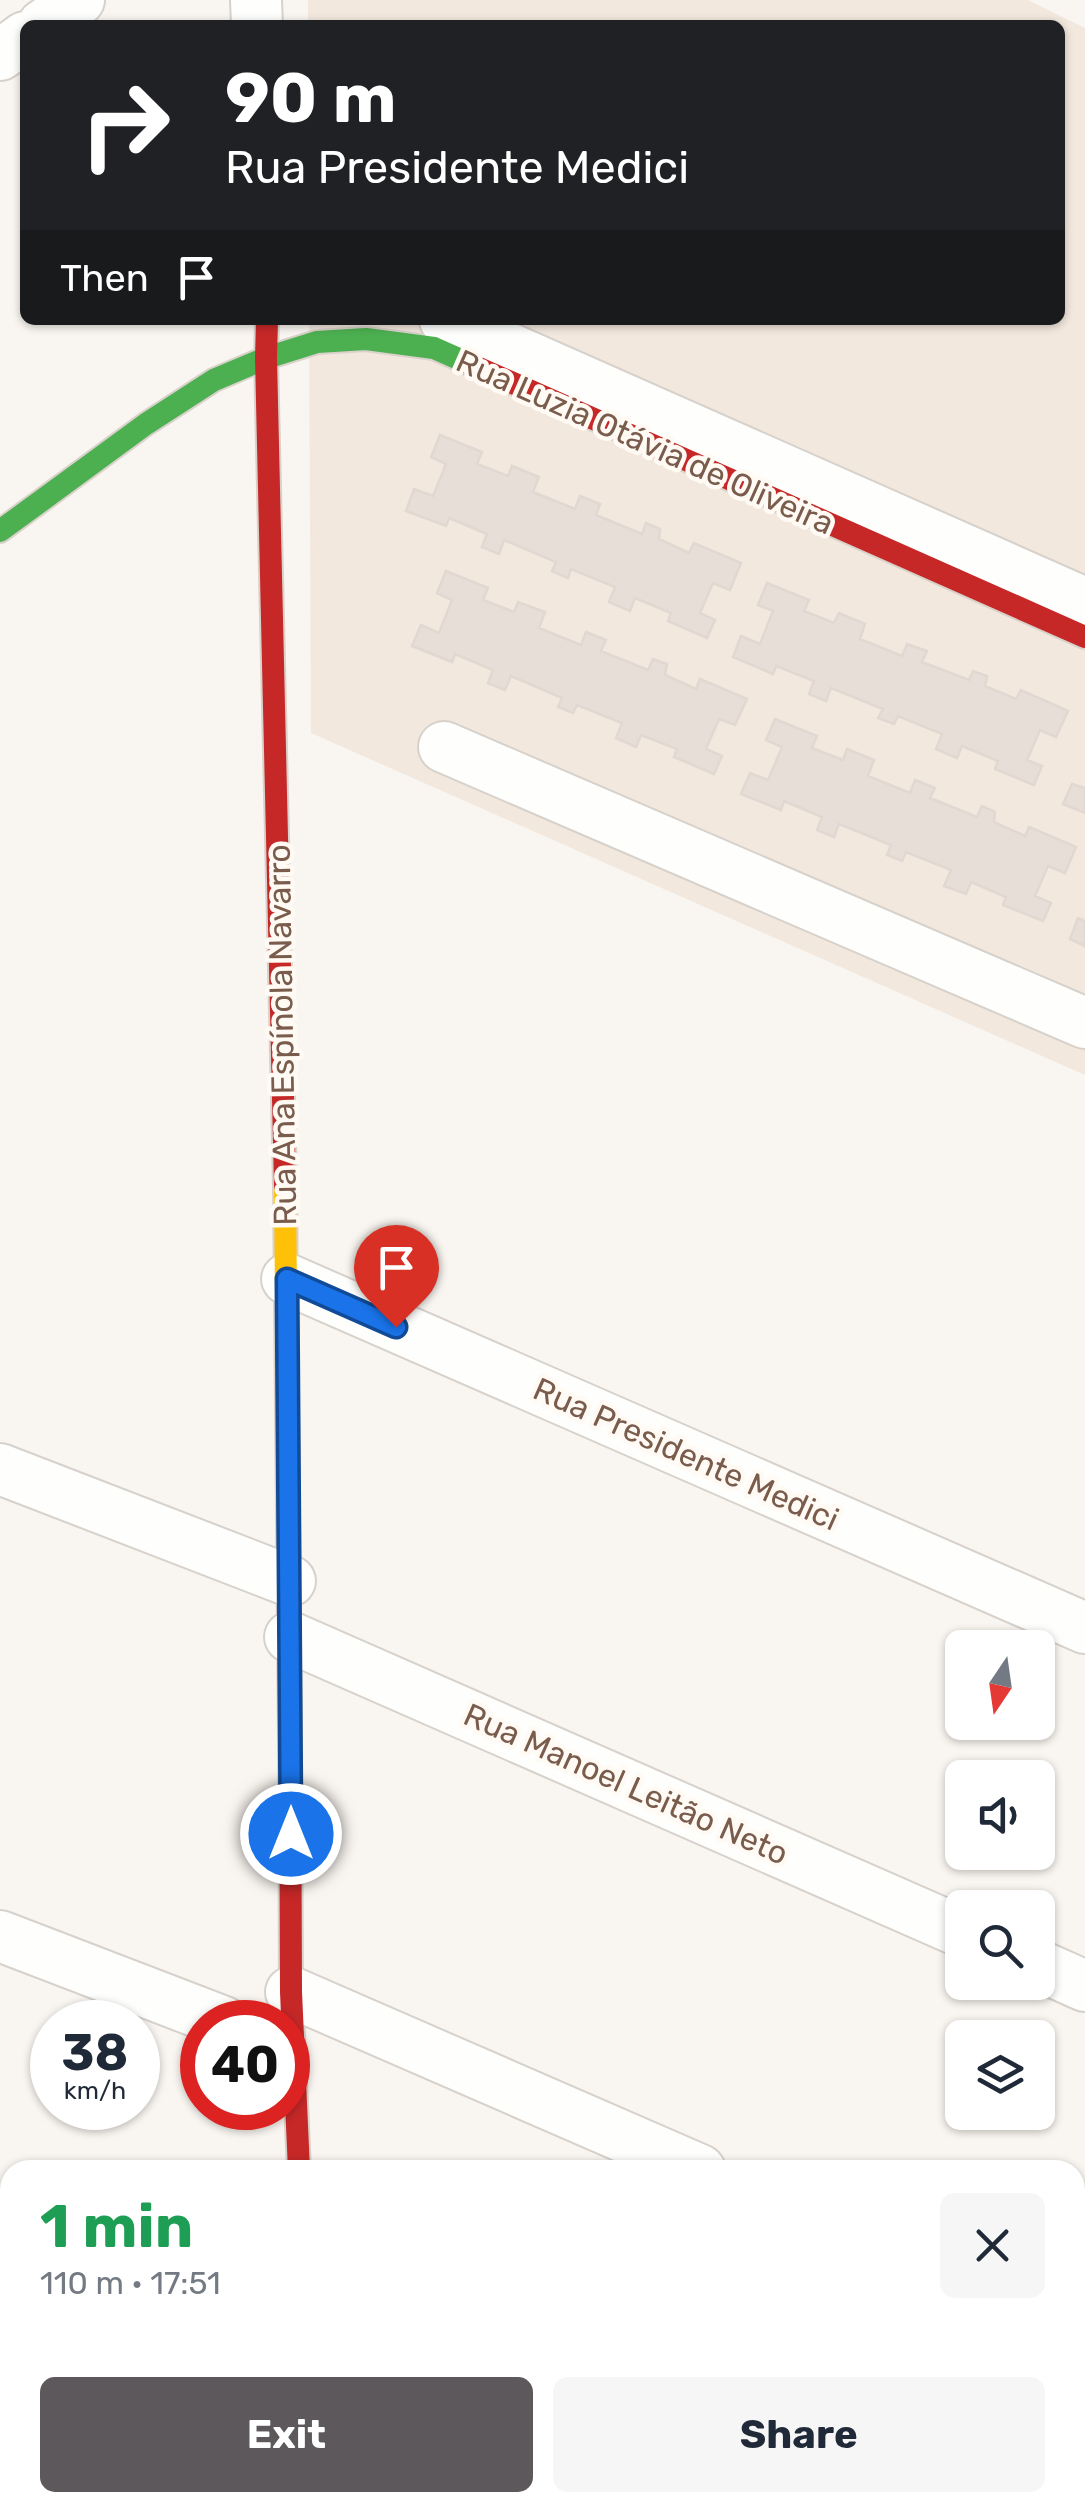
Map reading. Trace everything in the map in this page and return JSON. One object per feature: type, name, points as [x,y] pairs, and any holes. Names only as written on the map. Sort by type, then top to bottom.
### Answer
[{"type":"street","points":[[50,20],[79,0]]},
{"type":"street","name":"Rua Ana Espínola Navarro","points":[[267,325],[287,1279],[291,2000]]},
{"type":"street","name":"Rua Luzia Otávia de Oliveira","points":[[456,325],[1085,603]]},
{"type":"street","name":"Rua Luzia Otávia de Oliveira","points":[[0,531],[146,424],[214,380],[317,342],[366,338],[434,348],[1085,638]]},
{"type":"street","points":[[444,747],[1085,1023]]},
{"type":"street","name":"Rua Presidente Medici","points":[[287,1279],[1085,1628]]},
{"type":"street","points":[[0,1469],[290,1582]]},
{"type":"street","name":"Rua Manoel Leitão Neto","points":[[290,1637],[945,1925]]},
{"type":"street","points":[[0,1936],[180,2005]]},
{"type":"street","points":[[1055,1973],[1085,1986]]},
{"type":"street","points":[[291,1992],[677,2160]]},
{"type":"street","name":"Rua Ana Espínola Navarro","points":[[297,2130],[299,2160]]},
{"type":"shaded area","points":[[308,0],[1028,0],[1085,28],[1085,1075],[311,733],[309,325],[1065,325],[1065,20],[308,20]]},
{"type":"building","points":[[440,435],[482,452],[477,464],[508,476],[512,466],[539,477],[533,492],[575,509],[580,496],[600,504],[596,515],[642,534],[646,523],[660,529],[659,539],[689,553],[694,543],[741,563],[730,590],[713,583],[700,613],[715,620],[707,638],[668,621],[671,613],[635,598],[630,611],[609,602],[615,587],[571,569],[568,578],[552,571],[556,562],[504,540],[499,554],[482,547],[487,534],[449,518],[446,526],[406,511],[414,489],[433,496],[446,464],[431,457]]},
{"type":"building","points":[[446,571],[488,588],[483,600],[514,612],[518,602],[545,612],[539,628],[581,645],[586,632],[606,640],[601,651],[648,670],[653,659],[667,664],[665,675],[696,689],[700,679],[747,699],[735,725],[719,719],[706,749],[722,756],[714,774],[674,757],[677,749],[641,735],[636,747],[616,738],[622,723],[577,705],[573,713],[558,707],[562,698],[511,676],[505,690],[488,683],[493,670],[455,654],[452,662],[412,646],[421,625],[439,633],[452,600],[437,593]]},
{"type":"building","points":[[767,583],[809,600],[804,611],[834,623],[839,613],[865,624],[860,639],[902,656],[907,644],[927,651],[922,662],[969,680],[973,671],[987,676],[985,686],[1016,699],[1021,690],[1068,711],[1056,737],[1040,730],[1027,760],[1042,766],[1034,785],[995,769],[998,761],[962,746],[957,758],[936,749],[942,734],[898,716],[894,724],[878,718],[883,709],[831,688],[826,701],[809,694],[814,681],[776,666],[773,674],[733,657],[741,636],[760,644],[773,611],[758,605]]},
{"type":"building","points":[[775,719],[817,736],[812,748],[843,760],[847,749],[874,760],[868,776],[910,793],[915,780],[935,788],[930,798],[977,817],[982,806],[995,812],[994,822],[1025,836],[1029,827],[1076,847],[1065,873],[1048,866],[1035,896],[1051,903],[1043,921],[1003,905],[1006,897],[971,882],[966,894],[944,886],[951,870],[906,852],[902,861],[887,855],[891,845],[839,824],[834,837],[817,830],[822,817],[784,801],[781,810],[741,794],[750,773],[768,780],[782,747],[766,740]]},
{"type":"building","points":[[1072,784],[1085,788],[1085,813],[1063,804]]},
{"type":"building","points":[[1078,918],[1085,921],[1085,946],[1070,939]]},
{"type":"traffic: fast","points":[[0,531],[146,424],[214,380],[266,358],[317,342],[366,339],[434,348],[470,364]]},
{"type":"traffic: slow","points":[[285,1186],[290,1740]]},
{"type":"traffic: jam","points":[[267,325],[285,1186]]},
{"type":"traffic: jam","points":[[470,364],[1085,637]]},
{"type":"traffic: jam","points":[[290,1740],[291,1992],[299,2160]]},
{"type":"route","points":[[291,1834],[287,1279],[396,1327]]}]
